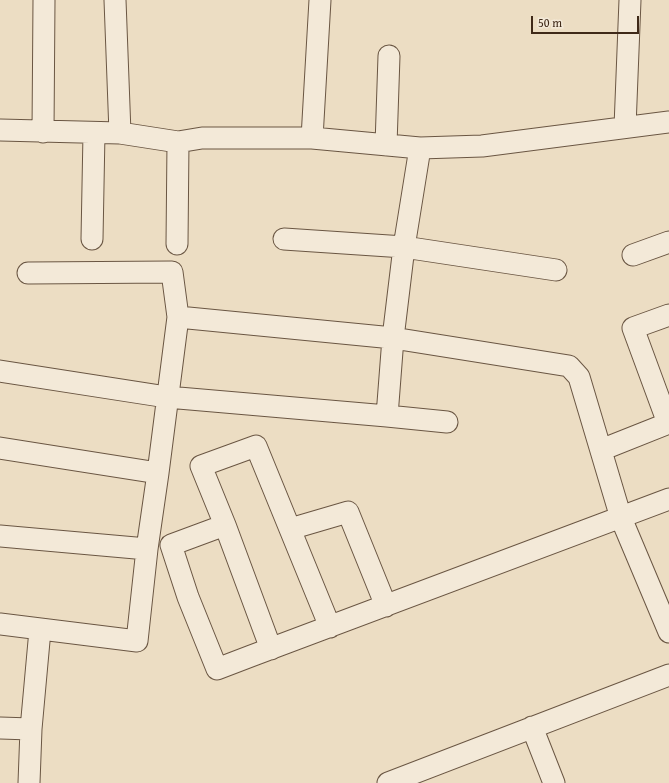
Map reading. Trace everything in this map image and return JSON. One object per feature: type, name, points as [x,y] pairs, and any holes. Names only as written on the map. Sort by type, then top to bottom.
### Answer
[{"type":"street","points":[[43,132],[44,0]]},
{"type":"street","points":[[115,0],[120,133]]},
{"type":"street","points":[[312,138],[320,0]]},
{"type":"street","points":[[625,127],[630,0]]},
{"type":"street","points":[[386,145],[389,56]]},
{"type":"street","points":[[0,130],[120,133],[178,142],[202,138],[312,138],[420,148],[482,146],[669,122]]},
{"type":"street","points":[[92,238],[94,133]]},
{"type":"street","points":[[177,244],[178,142]]},
{"type":"street","points":[[387,416],[393,338],[404,247],[420,148]]},
{"type":"street","points":[[284,239],[404,247],[556,270]]},
{"type":"street","points":[[633,255],[669,242]]},
{"type":"street","points":[[0,624],[137,641],[147,549],[178,317],[172,272],[28,273]]},
{"type":"street","points":[[601,450],[669,423],[633,328],[669,315]]},
{"type":"street","points":[[178,317],[393,338],[569,366],[579,378],[621,518],[669,632]]},
{"type":"street","points":[[0,371],[167,397],[447,422]]},
{"type":"street","points":[[271,649],[225,525],[201,466],[256,446],[330,627]]},
{"type":"street","points":[[0,448],[158,473]]},
{"type":"street","points":[[225,525],[171,545],[188,597],[217,668],[669,499]]},
{"type":"street","points":[[290,529],[348,512],[386,606]]},
{"type":"street","points":[[0,536],[147,549]]},
{"type":"street","points":[[29,783],[31,729],[40,630]]},
{"type":"street","points":[[388,783],[669,675]]},
{"type":"street","points":[[532,727],[554,783]]},
{"type":"street","points":[[0,728],[31,729]]}]
